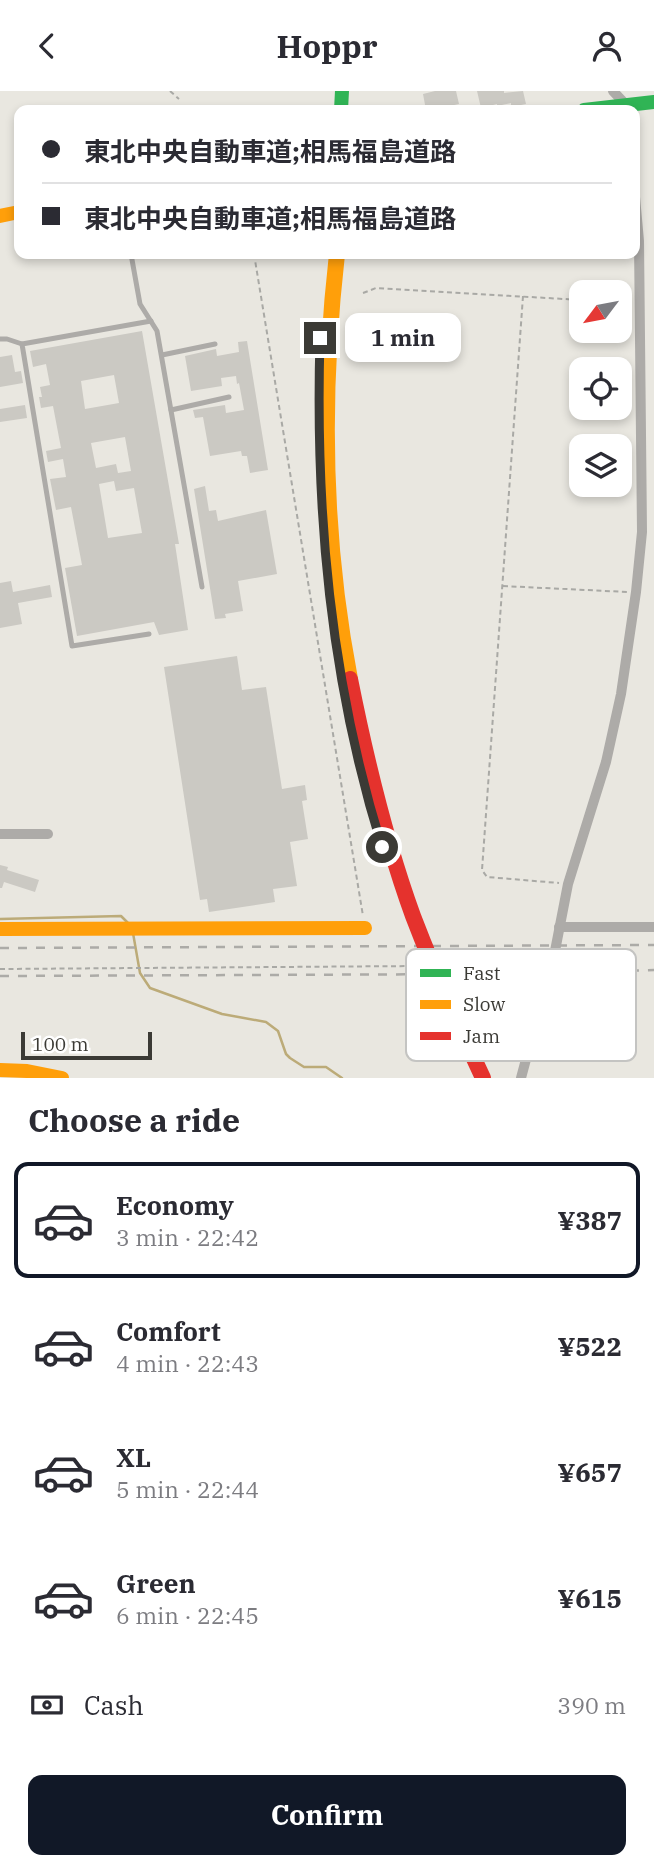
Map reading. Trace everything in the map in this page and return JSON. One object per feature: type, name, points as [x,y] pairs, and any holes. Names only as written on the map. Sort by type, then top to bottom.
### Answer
[{"type":"main road","points":[[327,259],[319,365],[319,478],[325,564],[340,674],[367,796],[398,900],[418,949]]},
{"type":"main road","points":[[337,259],[326,390],[331,553],[348,677],[364,754],[381,819],[426,949]]},
{"type":"main road","points":[[0,929],[365,928]]},
{"type":"main road","points":[[466,1061],[475,1078]]},
{"type":"main road","points":[[476,1061],[484,1078]]},
{"type":"main road","points":[[0,1070],[27,1071],[62,1078]]},
{"type":"street","points":[[613,91],[625,105]]},
{"type":"street","points":[[554,949],[568,884],[606,762],[621,694],[636,592],[642,532],[639,259]]},
{"type":"street","points":[[0,834],[48,834]]},
{"type":"street","points":[[559,927],[654,927]]},
{"type":"street","points":[[521,1078],[526,1061]]},
{"type":"lane","points":[[132,259],[140,304],[157,331],[202,587]]},
{"type":"lane","points":[[0,339],[22,344],[151,321]]},
{"type":"lane","points":[[22,344],[72,646],[149,634]]},
{"type":"lane","points":[[162,355],[215,344]]},
{"type":"lane","points":[[171,411],[229,397]]},
{"type":"path","points":[[170,91],[179,99]]},
{"type":"path","points":[[255,259],[365,928]]},
{"type":"path","points":[[363,293],[376,288],[569,299]]},
{"type":"path","points":[[523,296],[482,870],[487,877],[568,884]]},
{"type":"path","points":[[502,586],[636,592]]},
{"type":"path","points":[[0,969],[406,966]]},
{"type":"building","points":[[456,91],[459,104],[425,105],[423,94]]},
{"type":"building","points":[[477,91],[523,91],[526,104],[511,103],[480,105]]},
{"type":"building","points":[[142,331],[179,544],[175,544],[188,630],[159,635],[154,622],[77,636],[65,568],[82,565],[71,507],[56,510],[50,479],[66,477],[63,459],[48,462],[46,451],[61,448],[53,406],[41,408],[39,397],[42,397],[40,387],[50,385],[46,364],[33,367],[30,351]],"holes":[[[114,375],[119,403],[85,409],[81,381]],[[125,437],[131,471],[118,473],[116,464],[96,468],[91,443]],[[114,481],[116,491],[134,488],[142,533],[108,538],[99,484]]]},
{"type":"building","points":[[247,341],[268,470],[250,473],[247,456],[242,456],[241,451],[210,456],[203,417],[195,418],[193,410],[225,405],[226,413],[244,410],[236,376],[221,378],[222,386],[191,391],[185,356],[216,349],[217,356],[239,352],[238,342]]},
{"type":"building","points":[[12,355],[15,372],[21,371],[23,383],[0,387],[0,357]]},
{"type":"building","points":[[25,405],[27,418],[0,422],[0,409]]},
{"type":"building","points":[[205,486],[209,511],[216,510],[218,521],[266,510],[277,574],[238,581],[243,611],[225,614],[226,618],[215,619],[194,489]]},
{"type":"building","points":[[11,581],[13,592],[50,585],[52,597],[18,603],[22,624],[0,628],[0,583]]},
{"type":"building","points":[[237,656],[242,690],[266,687],[282,789],[305,785],[307,800],[302,801],[308,839],[290,842],[297,886],[273,889],[275,902],[209,912],[207,899],[200,900],[164,667]]},
{"type":"building","points":[[0,865],[8,867],[7,870],[39,880],[35,892],[4,882],[0,888]]},
{"type":"waterway","points":[[0,919],[121,916],[129,924]]},
{"type":"waterway","points":[[133,933],[140,973],[150,988],[222,1014],[266,1022],[278,1031],[290,1058],[304,1067],[326,1067],[342,1078]]},
{"type":"railway","points":[[0,948],[654,945]]},
{"type":"railway","points":[[636,970],[654,970]]},
{"type":"railway","points":[[0,976],[406,974]]},
{"type":"traffic: fast","points":[[341,105],[342,91]]},
{"type":"traffic: fast","points":[[628,105],[654,102]]},
{"type":"traffic: slow","points":[[0,216],[14,213]]},
{"type":"traffic: slow","points":[[337,259],[328,360],[327,467],[334,573],[350,679]]},
{"type":"traffic: slow","points":[[0,929],[365,928]]},
{"type":"traffic: slow","points":[[0,1070],[27,1071],[62,1078]]},
{"type":"traffic: jam","points":[[350,679],[377,799],[403,887],[427,949]]},
{"type":"traffic: jam","points":[[475,1061],[483,1078]]},
{"type":"route","points":[[320,338],[319,478],[330,608],[355,748],[382,847]]}]
